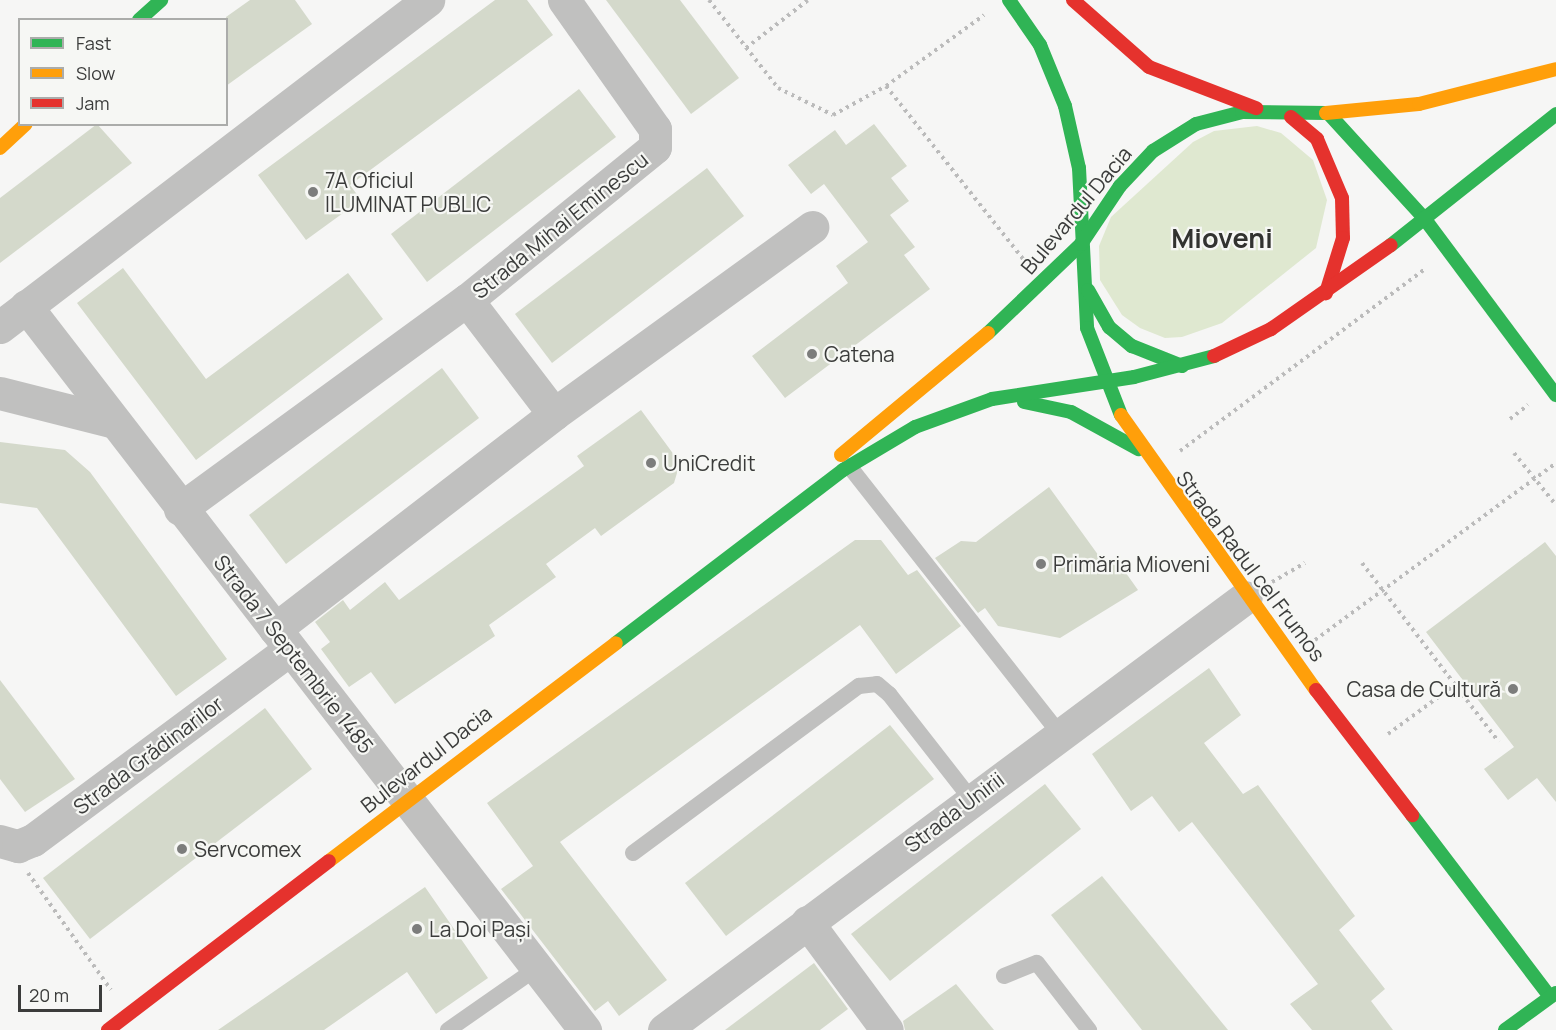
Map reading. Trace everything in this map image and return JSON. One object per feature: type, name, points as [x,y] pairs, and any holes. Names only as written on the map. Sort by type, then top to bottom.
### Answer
[{"type":"main road","points":[[141,18],[161,0]]},
{"type":"main road","name":"Strada Radul cel Frumos","points":[[1009,0],[1040,45],[1065,106],[1079,168],[1081,269],[1087,328],[1105,382],[1140,451],[1246,597],[1554,999]]},
{"type":"main road","points":[[1073,0],[1149,67],[1211,95],[1264,110]]},
{"type":"main road","name":"Bulevardul Dacia","points":[[769,522],[900,401],[1043,285],[1080,244],[1120,186],[1153,151],[1196,124],[1264,110],[1291,117],[1419,104],[1556,69]]},
{"type":"main road","points":[[1329,114],[1424,218],[1556,395]]},
{"type":"main road","name":"Bulevardul Dacia","points":[[108,1030],[769,522],[849,466],[915,427],[992,399],[1105,382],[1182,366],[1271,329],[1326,293],[1556,114]]},
{"type":"main road","points":[[1291,117],[1317,139],[1342,198],[1343,238],[1326,293]]},
{"type":"main road","points":[[0,148],[24,126]]},
{"type":"main road","points":[[1081,269],[1109,327],[1132,346],[1182,366]]},
{"type":"main road","points":[[992,399],[1071,412],[1140,451]]},
{"type":"main road","points":[[1505,1030],[1554,999]]},
{"type":"street","points":[[0,327],[428,0]]},
{"type":"street","name":"Strada Mihai Eminescu","points":[[554,414],[467,300],[655,147],[655,129],[564,0]]},
{"type":"street","points":[[282,639],[554,414],[812,227]]},
{"type":"street","points":[[180,509],[467,300]]},
{"type":"street","name":"Strada 7 Septembrie 1485","points":[[26,306],[111,421],[409,798],[585,1030]]},
{"type":"street","points":[[0,393],[111,421]]},
{"type":"street","name":"Strada Unirii","points":[[664,1030],[1246,597]]},
{"type":"street","name":"Strada Grădinarilor","points":[[4,842],[33,840],[282,639]]},
{"type":"street","points":[[807,922],[887,1030]]},
{"type":"lane","points":[[849,466],[1060,734]]},
{"type":"lane","points":[[633,853],[859,686],[877,684],[889,694],[971,800]]},
{"type":"lane","points":[[1004,976],[1037,963],[1089,1030]]},
{"type":"lane","points":[[448,1030],[537,968]]},
{"type":"path","points":[[709,0],[778,88],[832,115],[886,86],[995,7]]},
{"type":"path","points":[[746,48],[808,0]]},
{"type":"path","points":[[886,86],[1043,285]]},
{"type":"path","points":[[1154,472],[1449,252]]},
{"type":"path","points":[[1514,453],[1556,505]]},
{"type":"path","points":[[1292,657],[1556,463]]},
{"type":"path","points":[[1246,597],[1305,563]]},
{"type":"path","points":[[1362,563],[1499,742]]},
{"type":"path","points":[[1364,752],[1455,685]]},
{"type":"path","points":[[4,842],[128,1015]]},
{"type":"green space","points":[[1257,126],[1281,133],[1313,160],[1327,200],[1316,248],[1222,323],[1182,337],[1165,338],[1140,328],[1122,315],[1100,280],[1099,246],[1111,217],[1193,142],[1214,131]]},
{"type":"building","points":[[250,0],[295,0],[312,24],[228,85],[228,18],[226,17]]},
{"type":"building","points":[[495,0],[527,0],[553,35],[350,185],[361,200],[306,240],[258,175]]},
{"type":"building","points":[[606,0],[680,0],[739,78],[691,114]]},
{"type":"building","points":[[579,89],[616,137],[427,282],[391,234]]},
{"type":"building","points":[[874,124],[907,166],[891,178],[909,201],[890,215],[915,247],[904,255],[930,289],[785,398],[752,356],[848,283],[836,266],[868,242],[824,184],[811,194],[788,165],[835,130],[846,145]]},
{"type":"building","points":[[94,126],[99,126],[132,163],[0,263],[0,198]]},
{"type":"building","points":[[707,168],[744,216],[552,363],[515,314]]},
{"type":"building","points":[[123,268],[206,379],[348,273],[383,319],[196,460],[77,303]]},
{"type":"building","points":[[442,368],[479,418],[286,564],[249,515]]},
{"type":"building","points":[[641,410],[680,463],[674,483],[601,536],[595,528],[546,564],[556,577],[489,625],[495,636],[395,704],[371,672],[349,687],[321,649],[330,642],[315,622],[343,600],[350,610],[385,582],[399,600],[584,466],[577,456]]},
{"type":"building","points":[[0,442],[65,450],[90,472],[227,659],[176,696],[37,508],[0,503]]},
{"type":"building","points":[[1049,487],[1104,563],[1121,566],[1138,590],[1060,638],[998,626],[985,608],[978,613],[935,558],[961,541],[976,542]]},
{"type":"building","points":[[855,540],[881,540],[908,575],[917,570],[961,626],[896,674],[860,625],[560,842],[667,980],[619,1016],[608,1001],[595,1011],[501,889],[533,866],[487,803]]},
{"type":"building","name":"Casa de Cultură","points":[[1545,542],[1556,556],[1556,802],[1537,778],[1508,800],[1484,769],[1514,747],[1426,632]]},
{"type":"building","points":[[1209,668],[1241,715],[1204,743],[1243,794],[1258,785],[1355,916],[1339,930],[1385,989],[1371,1001],[1393,1030],[1312,1030],[1290,1004],[1318,984],[1192,822],[1179,832],[1152,796],[1131,811],[1092,754]]},
{"type":"building","points":[[0,680],[75,779],[25,812],[0,779]]},
{"type":"building","points":[[265,708],[312,769],[90,939],[43,878]]},
{"type":"building","points":[[890,725],[934,779],[726,936],[685,883]]},
{"type":"building","points":[[1045,784],[1081,829],[890,981],[851,934]]},
{"type":"building","points":[[1102,876],[1228,1030],[1142,1030],[1051,915]]},
{"type":"building","points":[[425,887],[488,978],[436,1014],[407,972],[324,1030],[218,1030]]},
{"type":"building","points":[[814,963],[848,1009],[820,1030],[725,1030]]},
{"type":"building","points":[[956,984],[994,1030],[905,1030],[903,1021]]},
{"type":"traffic: fast","points":[[141,18],[161,0]]},
{"type":"traffic: fast","points":[[1009,0],[1040,45],[1065,106],[1079,168],[1087,328],[1121,415]]},
{"type":"traffic: fast","points":[[988,333],[1081,244],[1120,186],[1153,151],[1196,124],[1242,112],[1326,113]]},
{"type":"traffic: fast","points":[[1329,114],[1424,218],[1556,395]]},
{"type":"traffic: fast","points":[[1391,245],[1556,114]]},
{"type":"traffic: fast","points":[[1088,290],[1109,327],[1132,346],[1182,366]]},
{"type":"traffic: fast","points":[[616,643],[843,470],[915,427],[992,399],[1134,377],[1214,356]]},
{"type":"traffic: fast","points":[[1024,402],[1071,412],[1138,449]]},
{"type":"traffic: fast","points":[[1412,815],[1550,997]]},
{"type":"traffic: fast","points":[[1505,1030],[1556,993]]},
{"type":"traffic: slow","points":[[1326,113],[1419,104],[1556,69]]},
{"type":"traffic: slow","points":[[0,148],[24,126]]},
{"type":"traffic: slow","points":[[841,455],[988,333]]},
{"type":"traffic: slow","points":[[1121,415],[1316,690]]},
{"type":"traffic: slow","points":[[329,861],[616,643]]},
{"type":"traffic: jam","points":[[1073,0],[1149,67],[1256,108]]},
{"type":"traffic: jam","points":[[1291,117],[1317,139],[1342,198],[1343,238],[1326,293]]},
{"type":"traffic: jam","points":[[1214,356],[1271,329],[1391,245]]},
{"type":"traffic: jam","points":[[1316,690],[1412,815]]},
{"type":"traffic: jam","points":[[108,1030],[329,861]]},
{"type":"place","name":"7A Oficiul ILUMINAT PUBLIC","points":[[313,192]]},
{"type":"place","name":"Catena","points":[[812,354]]},
{"type":"place","name":"UniCredit","points":[[651,463]]},
{"type":"place","name":"Primăria Mioveni","points":[[1041,564]]},
{"type":"place","name":"Casa de Cultură","points":[[1513,689]]},
{"type":"place","name":"Servcomex","points":[[182,849]]},
{"type":"place","name":"La Doi Pași","points":[[417,929]]},
{"type":"district","name":"Mioveni","points":[[1222,238]]}]
